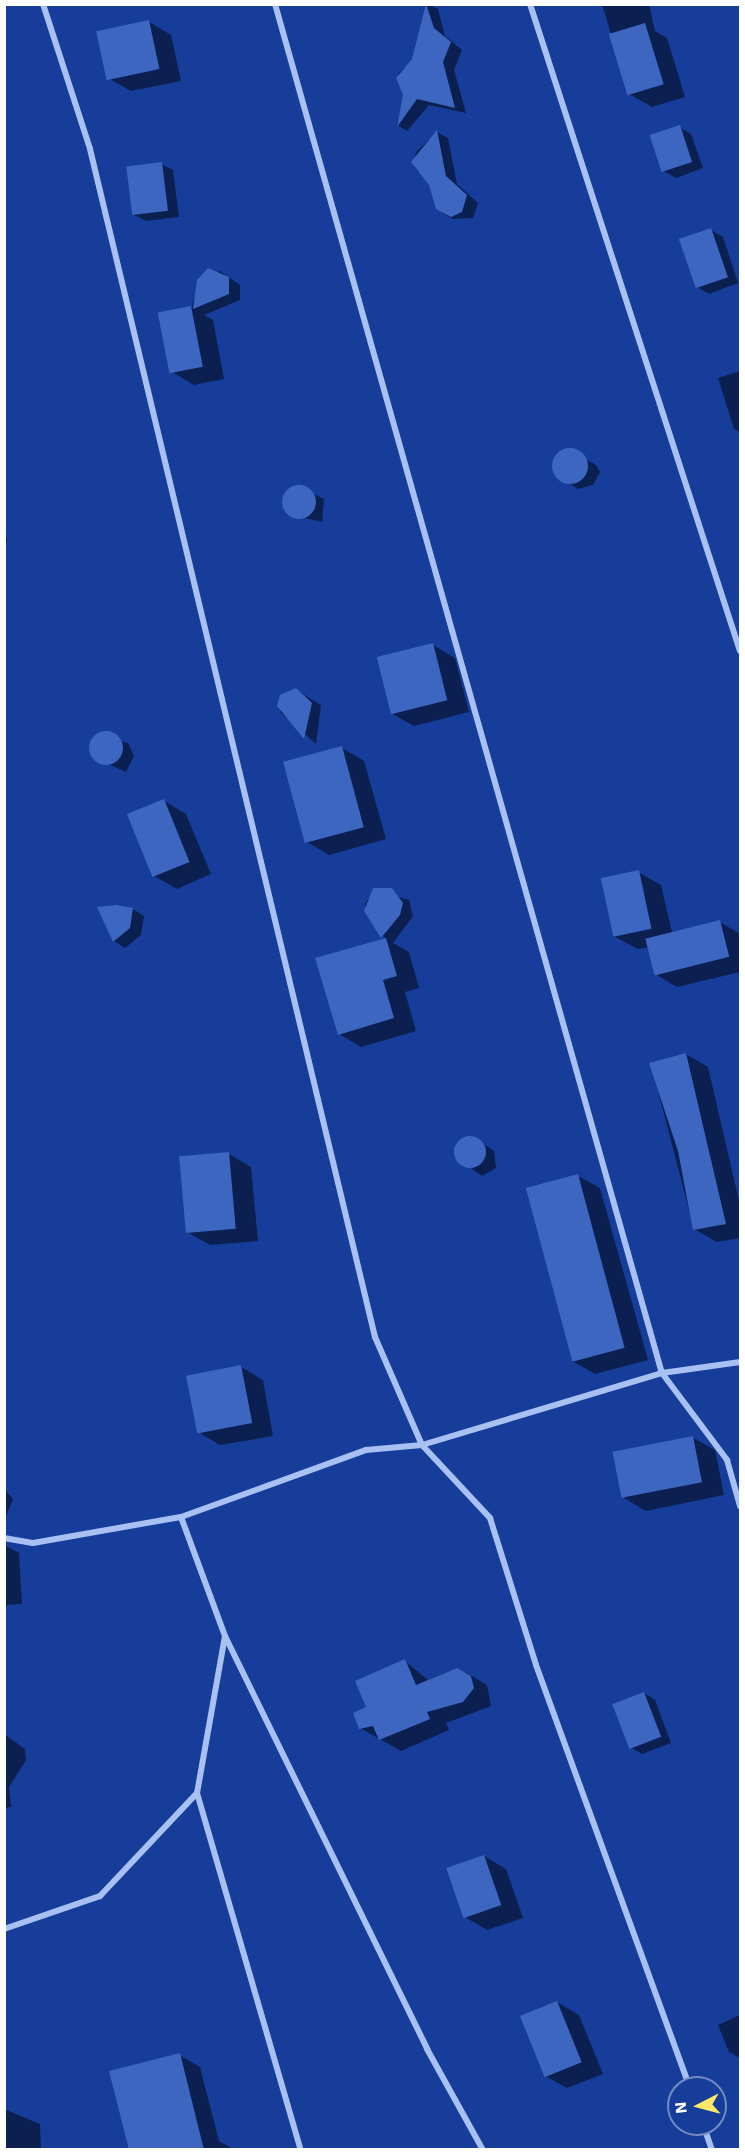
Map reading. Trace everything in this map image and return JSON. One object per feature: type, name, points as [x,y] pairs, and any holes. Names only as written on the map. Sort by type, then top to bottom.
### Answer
[{"type":"street","points":[[43,4],[90,149],[375,1337],[422,1445],[490,1518],[536,1665],[686,2076]]},
{"type":"street","points":[[275,4],[662,1373],[727,1460],[741,1506]]},
{"type":"street","points":[[530,4],[741,651]]},
{"type":"street","points":[[4,1538],[33,1543],[181,1516],[366,1450],[422,1445],[662,1373],[741,1362]]},
{"type":"street","points":[[181,1516],[225,1636],[427,2049],[483,2150]]},
{"type":"street","points":[[225,1636],[197,1793],[301,2150]]},
{"type":"street","points":[[4,1929],[100,1896],[197,1793]]},
{"type":"building","points":[[426,4],[434,28],[451,42],[443,62],[455,108],[417,99],[397,127],[403,95],[396,78],[412,59]]},
{"type":"building","points":[[149,20],[159,69],[107,80],[96,31]]},
{"type":"building","points":[[645,23],[664,84],[627,95],[609,34]]},
{"type":"building","points":[[680,125],[692,162],[662,172],[650,135]]},
{"type":"building","points":[[437,130],[446,176],[467,195],[462,212],[451,217],[436,209],[429,185],[411,162]]},
{"type":"building","points":[[162,162],[168,211],[132,215],[126,166]]},
{"type":"building","points":[[711,228],[728,277],[696,288],[679,239]]},
{"type":"building","points":[[208,268],[229,277],[229,294],[193,309],[197,280]]},
{"type":"building","points":[[191,306],[203,367],[169,373],[158,312]]},
{"type":"building","points":[[570,448],[582,454],[588,466],[582,478],[570,484],[558,478],[552,466],[558,454]]},
{"type":"building","points":[[299,485],[311,490],[316,502],[311,514],[299,519],[287,514],[282,502],[287,490]]},
{"type":"building","points":[[433,643],[447,700],[391,714],[377,657]]},
{"type":"building","points":[[296,688],[312,703],[304,739],[277,706],[280,695]]},
{"type":"building","points":[[106,731],[118,736],[123,748],[118,760],[106,765],[94,760],[89,748],[94,736]]},
{"type":"building","points":[[342,746],[364,827],[305,843],[283,762]]},
{"type":"building","points":[[164,799],[189,862],[152,877],[127,814]]},
{"type":"building","points":[[639,870],[651,929],[613,937],[601,878]]},
{"type":"building","points":[[373,888],[392,888],[403,903],[400,915],[381,938],[364,911]]},
{"type":"building","points":[[116,905],[133,908],[130,928],[113,942],[97,907]]},
{"type":"building","points":[[720,920],[729,957],[654,975],[645,939]]},
{"type":"building","points":[[386,938],[397,976],[383,980],[394,1018],[338,1035],[315,958]]},
{"type":"building","points":[[686,1053],[726,1224],[693,1230],[678,1151],[649,1063]]},
{"type":"building","points":[[470,1136],[482,1140],[486,1152],[482,1164],[470,1168],[458,1164],[454,1152],[458,1140]]},
{"type":"building","points":[[229,1152],[236,1229],[186,1233],[179,1156]]},
{"type":"building","points":[[578,1174],[625,1348],[572,1362],[526,1188]]},
{"type":"building","points":[[241,1365],[252,1423],[197,1434],[186,1376]]},
{"type":"building","points":[[693,1436],[702,1482],[621,1498],[613,1452]]},
{"type":"building","points":[[405,1659],[416,1685],[457,1668],[471,1676],[474,1688],[463,1702],[427,1712],[430,1719],[379,1740],[373,1726],[359,1729],[353,1713],[366,1707],[355,1681]]},
{"type":"building","points":[[644,1692],[661,1737],[629,1749],[612,1704]]},
{"type":"building","points":[[484,1855],[501,1905],[463,1918],[446,1868]]},
{"type":"building","points":[[557,2001],[582,2062],[545,2077],[520,2016]]},
{"type":"building","points":[[180,2053],[204,2150],[129,2150],[109,2071]]}]
